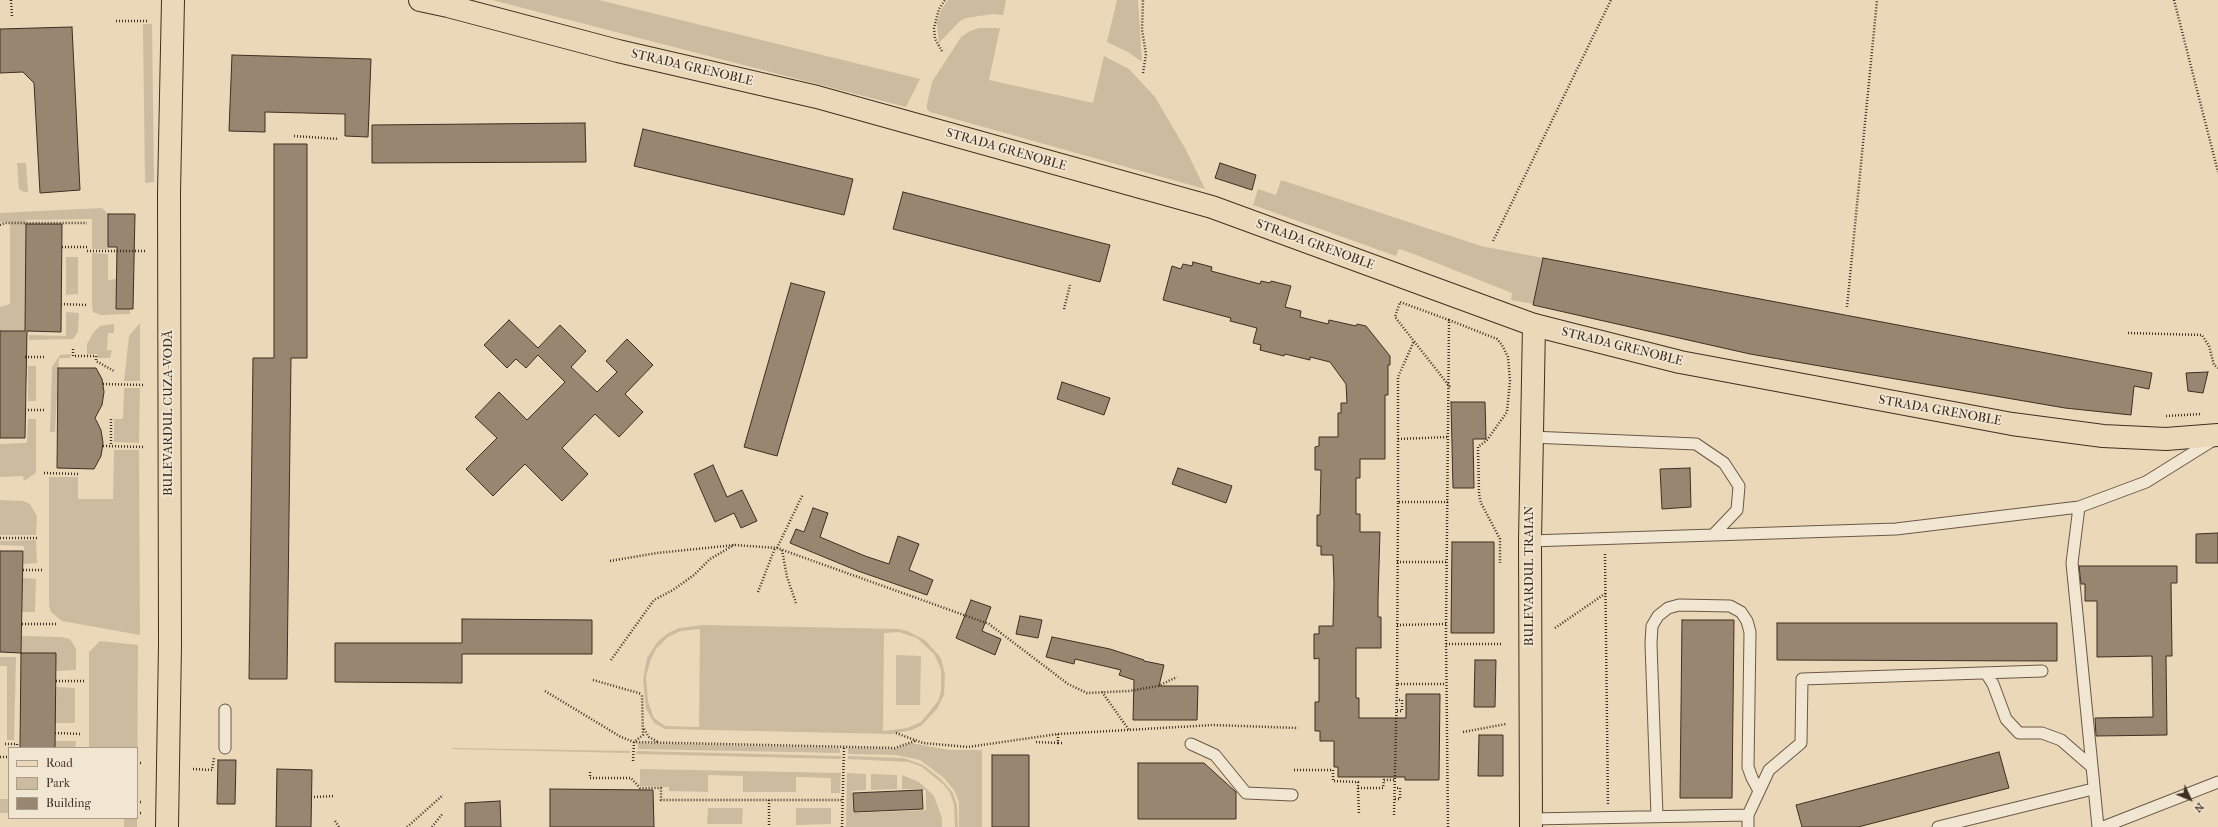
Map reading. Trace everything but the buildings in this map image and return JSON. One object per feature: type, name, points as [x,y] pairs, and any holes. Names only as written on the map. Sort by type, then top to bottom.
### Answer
[{"type":"main road","name":"BULEVARDUL CUZA-VODĂ","points":[[167,827],[170,645],[169,186],[173,0]]},
{"type":"main road","name":"STRADA GRENOBLE","points":[[420,0],[618,51],[817,97],[1212,207],[1534,325],[1680,362],[2012,424],[2103,436],[2166,439],[2218,436]]},
{"type":"main road","name":"BULEVARDUL TRAIAN","points":[[1531,823],[1530,541],[1534,325]]},
{"type":"lane","points":[[1531,436],[1696,444],[1724,463],[1739,486],[1737,510],[1714,534]]},
{"type":"lane","points":[[1530,541],[1896,529],[2079,507],[2146,482],[2218,436]]},
{"type":"lane","points":[[2079,507],[2072,562],[2098,827]]},
{"type":"lane","points":[[1657,816],[1651,643],[1652,626],[1658,616],[1668,608],[1679,605],[1730,606],[1741,612],[1747,621],[1750,632],[1748,767],[1759,791]]},
{"type":"lane","points":[[1748,827],[1748,815],[1769,770],[1801,742],[1802,679],[2042,671]]},
{"type":"lane","points":[[1986,673],[1993,684],[2006,720],[2019,733],[2042,733],[2061,740],[2091,766]]},
{"type":"lane","points":[[225,710],[225,748]]},
{"type":"lane","points":[[1191,744],[1215,755],[1246,793],[1292,795]]},
{"type":"lane","points":[[2103,827],[2218,782]]},
{"type":"lane","points":[[1938,827],[2094,789]]},
{"type":"lane","points":[[1531,823],[1608,816],[1748,815]]},
{"type":"path","points":[[11,0],[12,16]]},
{"type":"path","points":[[942,51],[935,40],[934,28],[939,9],[944,0]]},
{"type":"path","points":[[1143,0],[1142,30],[1146,66],[1143,73]]},
{"type":"path","points":[[1493,241],[1611,0]]},
{"type":"path","points":[[1847,307],[1877,0]]},
{"type":"path","points":[[2174,0],[2218,172]]},
{"type":"path","points":[[116,21],[149,21]]},
{"type":"path","points":[[294,136],[339,139]]},
{"type":"path","points":[[0,225],[5,223],[87,223]]},
{"type":"path","points":[[62,246],[87,249],[146,251]]},
{"type":"path","points":[[1064,308],[1070,285]]},
{"type":"path","points":[[1450,387],[1395,317],[1400,302],[1497,339],[1502,344],[1508,357],[1510,381],[1507,412],[1487,440],[1478,447],[1481,503],[1500,539],[1500,563]]},
{"type":"path","points":[[61,304],[87,305]]},
{"type":"path","points":[[1448,827],[1446,624],[1450,320]]},
{"type":"path","points":[[2128,333],[2202,335],[2209,346],[2214,365],[2218,368]]},
{"type":"path","points":[[1394,815],[1397,711],[1396,562],[1398,502],[1398,377],[1414,342]]},
{"type":"path","points":[[73,349],[73,356],[96,356],[96,361],[114,371]]},
{"type":"path","points":[[25,357],[46,357]]},
{"type":"path","points":[[103,384],[145,385]]},
{"type":"path","points":[[25,410],[45,410]]},
{"type":"path","points":[[2166,416],[2203,414]]},
{"type":"path","points":[[111,419],[111,446]]},
{"type":"path","points":[[1398,439],[1449,437]]},
{"type":"path","points":[[102,446],[145,447]]},
{"type":"path","points":[[44,473],[78,474]]},
{"type":"path","points":[[758,592],[776,548],[803,494]]},
{"type":"path","points":[[1398,502],[1448,502]]},
{"type":"path","points":[[0,538],[38,538]]},
{"type":"path","points":[[1604,538],[1606,593],[1608,816]]},
{"type":"path","points":[[611,660],[654,600],[673,590],[694,575],[710,559],[735,545]]},
{"type":"path","points":[[610,561],[657,552],[735,545],[776,548],[989,624],[1068,684],[1087,693],[1129,691],[1158,686],[1177,677]]},
{"type":"path","points":[[782,550],[787,577],[796,603]]},
{"type":"path","points":[[1396,562],[1448,562]]},
{"type":"path","points":[[23,570],[44,570]]},
{"type":"path","points":[[1555,628],[1606,593]]},
{"type":"path","points":[[22,624],[57,624]]},
{"type":"path","points":[[1397,625],[1446,624]]},
{"type":"path","points":[[1446,644],[1503,644]]},
{"type":"path","points":[[593,680],[642,694],[643,735],[634,742],[633,761]]},
{"type":"path","points":[[56,681],[84,681]]},
{"type":"path","points":[[1397,684],[1446,684]]},
{"type":"path","points":[[545,691],[621,737],[634,742],[895,748],[915,741]]},
{"type":"path","points":[[1102,692],[1130,730]]},
{"type":"path","points":[[1397,700],[1402,700],[1402,711],[1397,711]]},
{"type":"path","points":[[1463,732],[1506,724]]},
{"type":"path","points":[[643,725],[649,737],[661,743]]},
{"type":"path","points":[[896,733],[915,741],[937,746],[968,747],[1058,734],[1213,725],[1298,728]]},
{"type":"path","points":[[55,734],[82,734]]},
{"type":"path","points":[[1058,734],[1058,743]]},
{"type":"path","points":[[1036,742],[1063,743]]},
{"type":"path","points":[[5,744],[17,744],[17,747]]},
{"type":"path","points":[[842,827],[844,746]]},
{"type":"path","points":[[193,769],[212,770],[213,759]]},
{"type":"path","points":[[138,763],[143,763]]},
{"type":"path","points":[[1294,770],[1333,770],[1333,781],[1358,782],[1359,815]]},
{"type":"path","points":[[590,772],[590,778],[631,778],[640,788],[661,788],[661,800],[842,800]]},
{"type":"path","points":[[1358,788],[1383,788],[1384,780],[1395,780]]},
{"type":"path","points":[[1395,788],[1400,788],[1400,799],[1395,799]]},
{"type":"path","points":[[407,827],[443,795]]},
{"type":"path","points":[[314,797],[335,796]]},
{"type":"path","points":[[769,800],[769,827]]},
{"type":"path","points":[[138,802],[143,802]]},
{"type":"path","points":[[138,812],[143,813]]},
{"type":"path","points":[[432,827],[443,813]]},
{"type":"path","points":[[334,821],[339,827]]},
{"type":"green space","points":[[492,0],[599,0],[920,79],[906,107]]},
{"type":"green space","points":[[948,0],[1006,0],[1003,15],[993,14],[966,18],[960,21],[939,43],[937,23],[941,10]]},
{"type":"green space","points":[[1117,0],[1138,0],[1142,62],[1128,52],[1107,42]]},
{"type":"green space","points":[[143,24],[152,24],[154,182],[145,183]]},
{"type":"green space","points":[[979,28],[1000,28],[989,80],[1093,103],[1104,56],[1129,69],[1155,97],[1185,148],[1205,189],[930,112],[927,109],[927,104],[932,82],[961,37],[970,31]]},
{"type":"green space","points":[[17,163],[26,163],[28,192],[24,192],[19,189]]},
{"type":"green space","points":[[1281,180],[1481,246],[1543,258],[1533,304],[1511,300],[1512,293],[1414,254],[1399,249],[1396,256],[1253,205],[1258,189],[1276,195]]},
{"type":"green space","points":[[102,208],[108,214],[108,249],[92,249],[92,219],[26,220],[25,331],[0,331],[0,307],[10,304],[10,222],[0,222],[0,213]]},
{"type":"green space","points":[[92,253],[108,254],[108,280],[116,279],[116,306],[118,309],[130,309],[130,314],[101,315],[93,312]]},
{"type":"green space","points":[[66,257],[78,257],[78,294],[66,295]]},
{"type":"green space","points":[[66,312],[79,313],[78,332],[73,339],[29,340],[29,335],[66,336]]},
{"type":"green space","points":[[140,323],[140,381],[124,381],[129,336]]},
{"type":"green space","points":[[114,324],[114,333],[108,333],[107,350],[112,350],[110,358],[97,358],[97,354],[87,354],[87,344],[93,333],[100,326]]},
{"type":"green space","points":[[71,354],[70,358],[59,358],[55,432],[50,432],[52,367],[60,355]]},
{"type":"green space","points":[[28,366],[36,366],[36,401],[28,401]]},
{"type":"green space","points":[[124,388],[140,388],[139,443],[114,442],[114,419],[123,419]]},
{"type":"green space","points":[[28,419],[36,419],[36,473],[24,481],[23,476],[0,477],[0,444],[27,443]]},
{"type":"green space","points":[[114,450],[139,450],[140,635],[62,621],[51,612],[49,606],[49,477],[78,477],[78,499],[113,499]]},
{"type":"green space","points":[[0,500],[23,501],[30,504],[37,516],[36,535],[0,535]]},
{"type":"green space","points":[[36,540],[37,563],[23,564],[24,546],[0,545],[0,541]]},
{"type":"green space","points":[[23,578],[36,579],[35,612],[22,612]]},
{"type":"green space","points":[[703,625],[899,629],[907,631],[925,640],[941,658],[945,675],[944,695],[937,709],[922,725],[912,730],[891,734],[665,729],[654,723],[646,709],[643,680],[647,658],[658,641],[670,632],[679,628]],"holes":[[[700,629],[699,727],[665,726],[654,718],[648,701],[646,676],[651,659],[656,649],[668,637],[681,631]],[[899,632],[917,638],[934,654],[941,669],[941,691],[938,701],[921,722],[907,728],[883,731],[884,633]]]},
{"type":"green space","points":[[22,636],[61,637],[70,639],[76,649],[76,670],[56,671],[56,653],[21,653]]},
{"type":"green space","points":[[100,641],[138,645],[137,747],[89,747],[89,652]]},
{"type":"green space","points":[[896,655],[921,656],[920,705],[896,705]]},
{"type":"green space","points":[[0,657],[16,657],[14,740],[7,740],[7,666],[0,666]]},
{"type":"green space","points":[[56,687],[75,688],[75,723],[55,723]]},
{"type":"green space","points":[[55,741],[76,741],[75,747],[55,747]]},
{"type":"green space","points":[[638,743],[840,748],[840,753],[638,749]]},
{"type":"green space","points":[[911,743],[949,750],[982,750],[982,827],[959,827],[959,802],[954,790],[944,778],[920,760],[896,755],[848,754],[848,748],[895,749]]},
{"type":"green space","points":[[452,749],[630,751],[630,753]]},
{"type":"green space","points":[[637,751],[841,756],[841,759],[636,754]]},
{"type":"green space","points":[[848,756],[904,758],[923,765],[941,779],[953,793],[957,805],[958,827],[955,827],[954,805],[950,793],[944,785],[922,767],[909,762],[848,759]]},
{"type":"green space","points":[[640,769],[841,773],[840,793],[831,793],[831,778],[796,777],[796,792],[743,792],[743,776],[708,775],[708,792],[669,791],[669,787],[640,786]]},
{"type":"green space","points":[[847,773],[866,774],[866,790],[852,791],[853,813],[926,810],[926,790],[902,789],[902,775],[919,782],[934,796],[942,818],[942,827],[846,827]]},
{"type":"green space","points":[[871,774],[897,775],[897,789],[871,790]]},
{"type":"green space","points":[[0,799],[8,799],[8,813],[0,813]]},
{"type":"green space","points":[[708,808],[743,808],[742,824],[707,824]]},
{"type":"green space","points":[[796,808],[831,808],[831,824],[796,825]]},
{"type":"green space","points":[[124,819],[137,819],[137,827],[124,827]]}]
